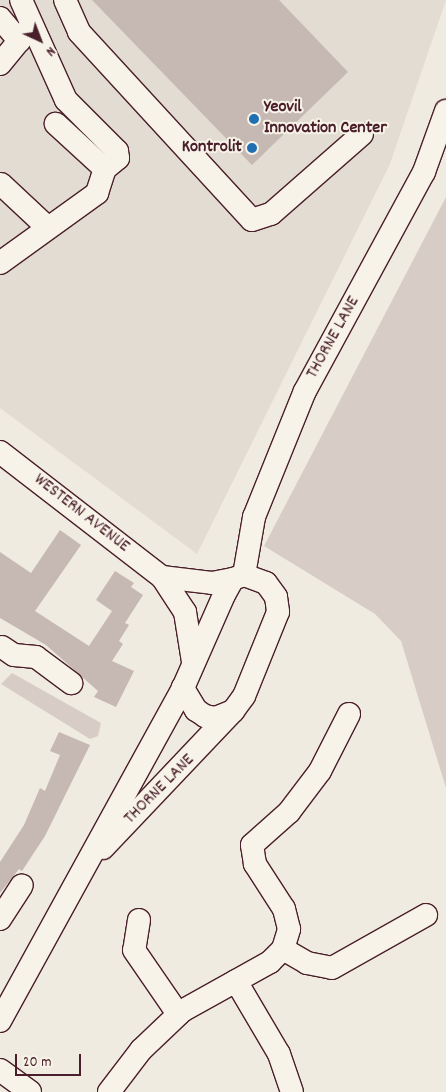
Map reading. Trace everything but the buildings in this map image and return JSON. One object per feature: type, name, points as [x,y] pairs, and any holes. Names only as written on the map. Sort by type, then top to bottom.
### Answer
[{"type":"street","points":[[21,0],[25,33],[66,100],[111,160]]},
{"type":"street","points":[[65,0],[79,32],[252,220],[270,214],[362,134]]},
{"type":"street","points":[[0,18],[25,33]]},
{"type":"street","points":[[0,64],[25,33]]},
{"type":"street","name":"THORNE LANE","points":[[0,1021],[183,688],[239,577],[254,517],[305,391],[424,172],[446,111]]},
{"type":"street","points":[[56,124],[111,160]]},
{"type":"street","points":[[0,263],[47,227],[97,193],[111,160]]},
{"type":"street","points":[[1,184],[47,227]]},
{"type":"street","name":"WESTERN AVENUE","points":[[0,452],[162,577],[185,612],[193,666]]},
{"type":"street","points":[[162,577],[212,582],[239,577]]},
{"type":"street","name":"THORNE LANE","points":[[84,866],[233,711],[244,696],[278,612],[276,597],[266,583],[239,577]]},
{"type":"street","points":[[1,648],[14,655],[36,657],[71,683]]},
{"type":"street","points":[[183,688],[196,710],[205,716],[216,718],[233,711]]},
{"type":"street","points":[[110,1092],[141,1050],[178,1014],[270,962],[283,950],[289,929],[284,909],[255,864],[252,845],[289,812],[320,771],[349,714]]},
{"type":"street","points":[[0,918],[22,885]]},
{"type":"street","points":[[283,950],[307,963],[332,968],[426,915]]},
{"type":"street","points":[[139,920],[134,950],[178,1014]]},
{"type":"street","points":[[236,980],[276,1046],[292,1092]]},
{"type":"street","points":[[0,1070],[30,1092]]},
{"type":"shaded area","points":[[0,0],[446,0],[390,164],[197,554],[0,408]]},
{"type":"shaded area","points":[[446,197],[446,788],[401,641],[375,614],[264,546]]},
{"type":"shaded area","points":[[12,673],[101,723],[98,736],[90,739],[1,684]]},
{"type":"place","name":"Yeovil Innovation Center","points":[[254,119]]},
{"type":"place","name":"Kontrolit","points":[[252,148]]}]
